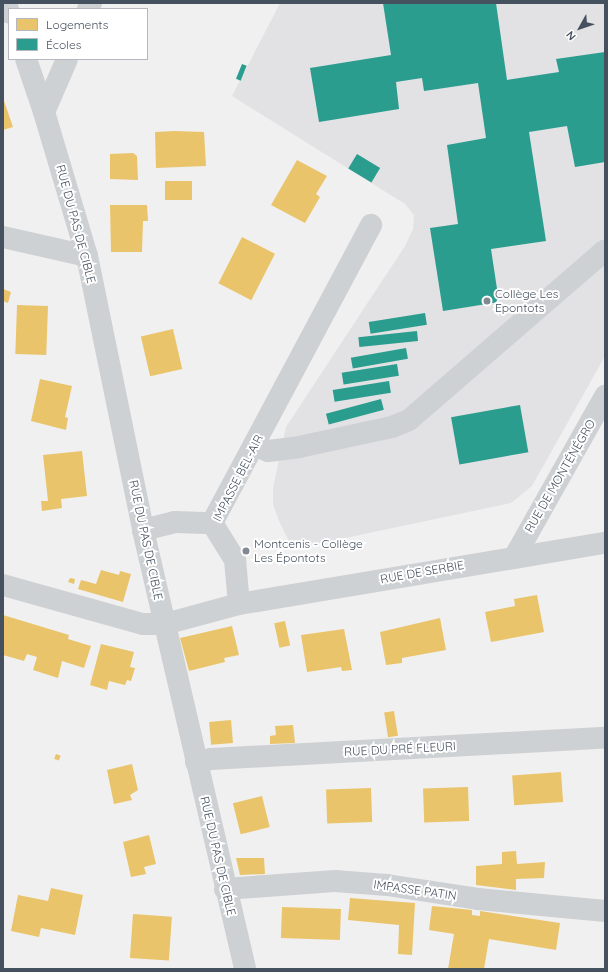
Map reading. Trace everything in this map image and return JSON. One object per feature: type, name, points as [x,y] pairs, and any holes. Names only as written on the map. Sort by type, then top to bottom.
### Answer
[{"type":"street","name":"RUE DU PAS DE CIBLE","points":[[26,60],[44,112],[87,256],[143,530],[225,889],[246,969]]},
{"type":"street","points":[[44,112],[67,60]]},
{"type":"street","name":"IMPASSE BEL-AIR","points":[[239,604],[235,560],[212,523],[371,226]]},
{"type":"street","points":[[3,237],[87,256]]},
{"type":"street","points":[[254,445],[268,451],[299,447],[392,427],[409,420],[605,250]]},
{"type":"street","name":"RUE DE MONTÉNÉGRO","points":[[515,556],[605,396]]},
{"type":"street","points":[[143,530],[175,522],[212,523]]},
{"type":"street","name":"RUE DE SERBIE","points":[[239,604],[515,556],[605,543]]},
{"type":"street","points":[[3,585],[143,624],[165,624],[239,604]]},
{"type":"street","name":"RUE DU PRÉ FLEURI","points":[[196,762],[211,759],[605,738]]},
{"type":"street","name":"IMPASSE PATIN","points":[[225,889],[335,881],[387,885],[478,899],[605,911]]},
{"type":"shaded area","name":"Collège Les Epontots","points":[[280,3],[605,3],[605,356],[532,486],[511,503],[293,549],[279,521],[273,504],[273,488],[286,427],[405,246],[413,229],[414,215],[405,204],[232,96]]},
{"type":"building: Logements","points":[[3,98],[13,127],[3,130]]},
{"type":"building: Logements","points":[[155,132],[204,132],[206,166],[156,168]]},
{"type":"building: Logements","points":[[133,153],[137,156],[138,180],[110,179],[110,154]]},
{"type":"building: Logements","points":[[297,160],[327,176],[316,194],[320,197],[305,223],[271,205]]},
{"type":"building: Logements","points":[[165,181],[192,181],[192,200],[165,200]]},
{"type":"building: Logements","points":[[110,205],[147,205],[148,221],[143,221],[142,252],[111,252]]},
{"type":"building: Logements","points":[[242,237],[275,254],[251,300],[218,283]]},
{"type":"building: Logements","points":[[3,289],[11,292],[8,303],[3,301]]},
{"type":"building: Logements","points":[[17,305],[48,306],[46,355],[15,354]]},
{"type":"building: Logements","points":[[173,329],[182,369],[150,376],[141,336]]},
{"type":"building: Logements","points":[[40,379],[72,386],[65,417],[68,418],[66,430],[31,421]]},
{"type":"building: Logements","points":[[82,451],[87,496],[61,499],[62,508],[42,511],[41,501],[48,501],[43,455]]},
{"type":"building: Logements","points":[[101,570],[119,575],[120,571],[131,574],[123,602],[78,589],[81,580],[96,584]]},
{"type":"building: Logements","points":[[70,578],[75,579],[74,584],[68,582]]},
{"type":"building: Logements","points":[[537,595],[544,632],[491,642],[485,612],[515,606],[514,599]]},
{"type":"building: Logements","points":[[3,615],[69,635],[68,639],[91,646],[84,668],[62,661],[58,678],[33,670],[37,657],[27,654],[24,661],[3,655]]},
{"type":"building: Logements","points":[[440,618],[446,650],[402,658],[402,663],[386,665],[380,632]]},
{"type":"building: Logements","points":[[285,621],[290,645],[279,648],[274,623]]},
{"type":"building: Logements","points":[[232,626],[239,655],[224,658],[225,662],[189,671],[180,638]]},
{"type":"building: Logements","points":[[344,629],[352,670],[342,671],[341,667],[307,672],[301,635]]},
{"type":"building: Logements","points":[[101,644],[134,652],[130,667],[135,668],[131,681],[127,680],[125,685],[109,681],[107,690],[90,685]]},
{"type":"building: Logements","points":[[394,711],[398,736],[388,737],[384,713]]},
{"type":"building: Logements","points":[[231,720],[233,743],[211,745],[209,722]]},
{"type":"building: Logements","points":[[293,725],[295,743],[270,744],[270,736],[276,735],[275,726]]},
{"type":"building: Logements","points":[[56,754],[61,756],[59,761],[54,759]]},
{"type":"building: Logements","points":[[132,764],[138,790],[130,795],[132,800],[114,804],[107,770]]},
{"type":"building: Logements","points":[[561,772],[563,802],[514,805],[512,775]]},
{"type":"building: Logements","points":[[468,787],[469,821],[424,823],[423,789]]},
{"type":"building: Logements","points":[[371,788],[372,822],[327,824],[326,790]]},
{"type":"building: Logements","points":[[262,796],[270,827],[241,834],[233,803]]},
{"type":"building: Logements","points":[[149,835],[156,864],[144,867],[146,874],[131,877],[123,842]]},
{"type":"building: Logements","points":[[516,851],[517,864],[545,862],[544,878],[516,879],[516,890],[476,885],[476,866],[502,864],[502,852]]},
{"type":"building: Logements","points":[[236,858],[264,858],[265,874],[240,875]]},
{"type":"building: Logements","points":[[51,888],[83,895],[75,935],[41,928],[39,937],[11,931],[18,895],[48,901]]},
{"type":"building: Logements","points":[[350,898],[415,903],[412,955],[398,954],[399,925],[348,920]]},
{"type":"building: Logements","points":[[432,906],[472,910],[472,915],[480,916],[480,911],[560,923],[556,950],[489,939],[484,969],[448,969],[454,934],[429,930]]},
{"type":"building: Logements","points":[[282,907],[341,909],[340,940],[281,938]]},
{"type":"building: Logements","points":[[133,914],[172,917],[169,961],[130,958]]},
{"type":"building: Écoles","points":[[383,3],[496,3],[507,80],[559,72],[556,59],[605,52],[605,162],[575,167],[567,126],[529,132],[546,241],[491,249],[499,302],[443,311],[430,228],[458,224],[447,145],[486,138],[478,83],[424,91],[422,78],[396,82],[399,109],[319,122],[310,68],[391,55]]},
{"type":"building: Écoles","points":[[242,64],[247,66],[241,81],[236,79]]},
{"type":"building: Écoles","points":[[357,154],[380,168],[371,182],[348,169]]},
{"type":"building: Écoles","points":[[425,313],[427,325],[371,334],[369,322]]},
{"type":"building: Écoles","points":[[417,331],[418,341],[359,347],[358,337]]},
{"type":"building: Écoles","points":[[406,348],[408,359],[353,369],[351,358]]},
{"type":"building: Écoles","points":[[397,364],[399,376],[344,385],[342,373]]},
{"type":"building: Écoles","points":[[389,381],[391,393],[335,402],[333,390]]},
{"type":"building: Écoles","points":[[381,399],[384,410],[329,424],[326,414]]},
{"type":"building: Écoles","points":[[520,405],[528,452],[459,464],[451,417]]},
{"type":"place","name":"Collège Les Epontots","points":[[487,301]]},
{"type":"place","name":"Montcenis - Collège Les Épontots","points":[[246,551]]}]
